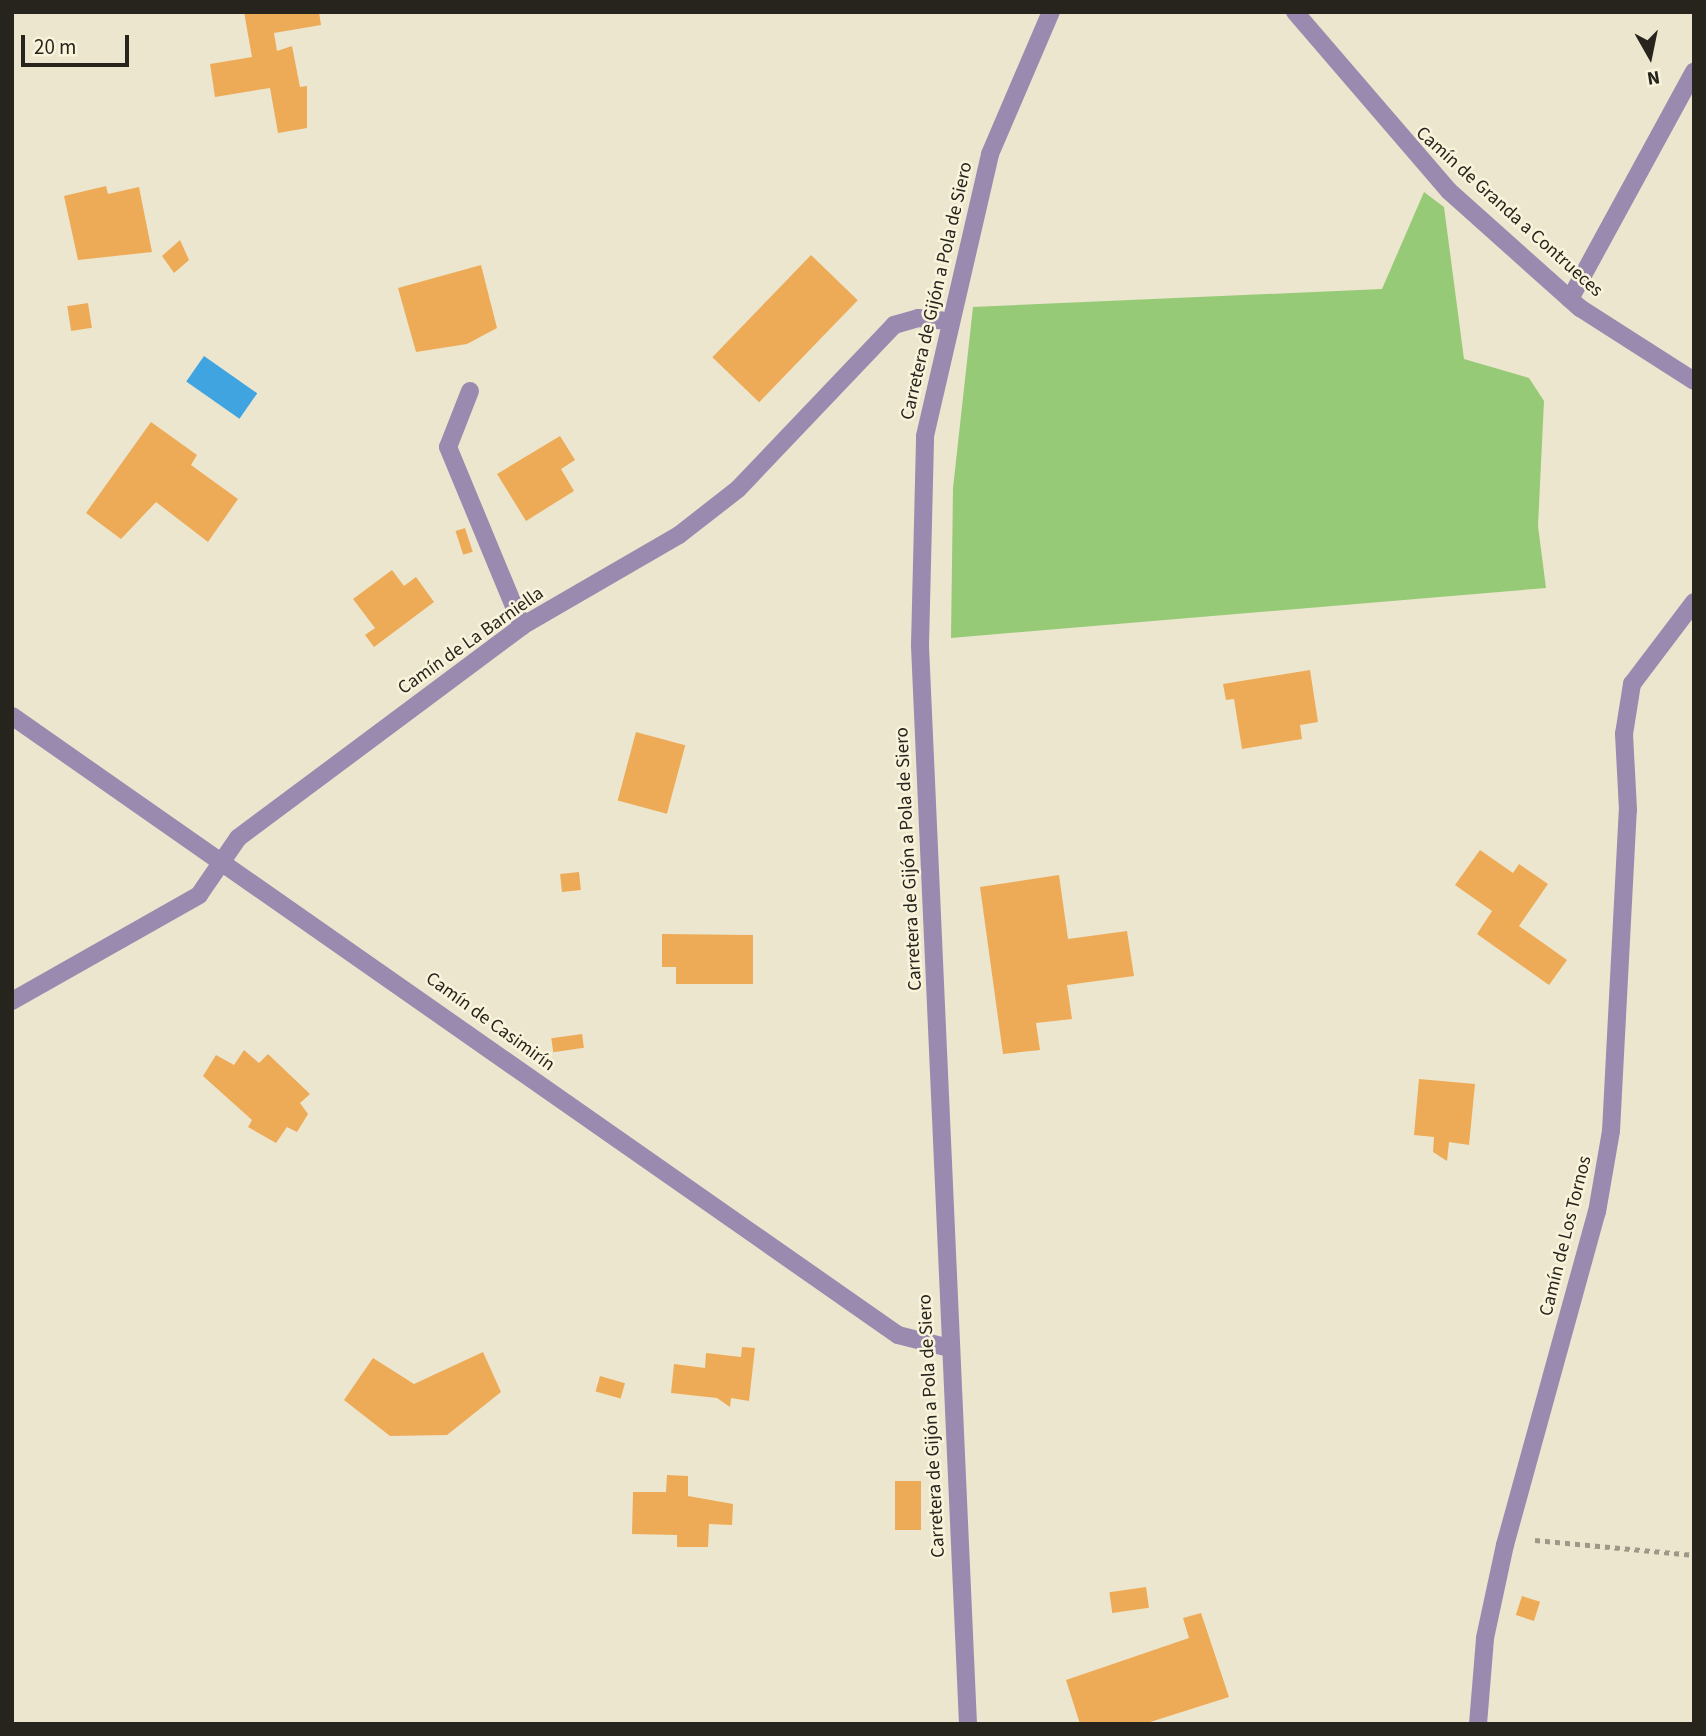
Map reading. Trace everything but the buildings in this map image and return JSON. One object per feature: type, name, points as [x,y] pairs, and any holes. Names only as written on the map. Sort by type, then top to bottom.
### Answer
[{"type":"street","name":"Carretera de Gijón a Pola de Siero","points":[[968,1724],[919,645],[926,436],[949,321],[990,154],[1051,12]]},
{"type":"street","name":"Camín de Granda a Contrueces","points":[[1295,12],[1406,147],[1570,299],[1694,382]]},
{"type":"street","points":[[1570,299],[1694,72]]},
{"type":"street","name":"Camín de La Barniella","points":[[12,1001],[199,895],[239,838],[522,626],[679,535],[738,489],[894,326],[918,318],[949,321]]},
{"type":"street","points":[[470,391],[448,447],[522,626]]},
{"type":"street","name":"Camín de Los Tornos","points":[[1478,1724],[1485,1638],[1505,1545],[1597,1212],[1611,1131],[1628,810],[1624,734],[1632,684],[1694,601]]},
{"type":"street","name":"Camín de Casimirín","points":[[12,716],[220,865],[294,907],[898,1335],[949,1348]]},
{"type":"path","points":[[1505,1545],[1569,1539],[1694,1555]]},
{"type":"green space","points":[[1424,192],[1444,207],[1464,359],[1529,378],[1544,401],[1538,526],[1546,588],[951,638],[953,488],[973,307],[1382,289]]},
{"type":"water","points":[[204,356],[257,393],[239,419],[186,381]]}]
